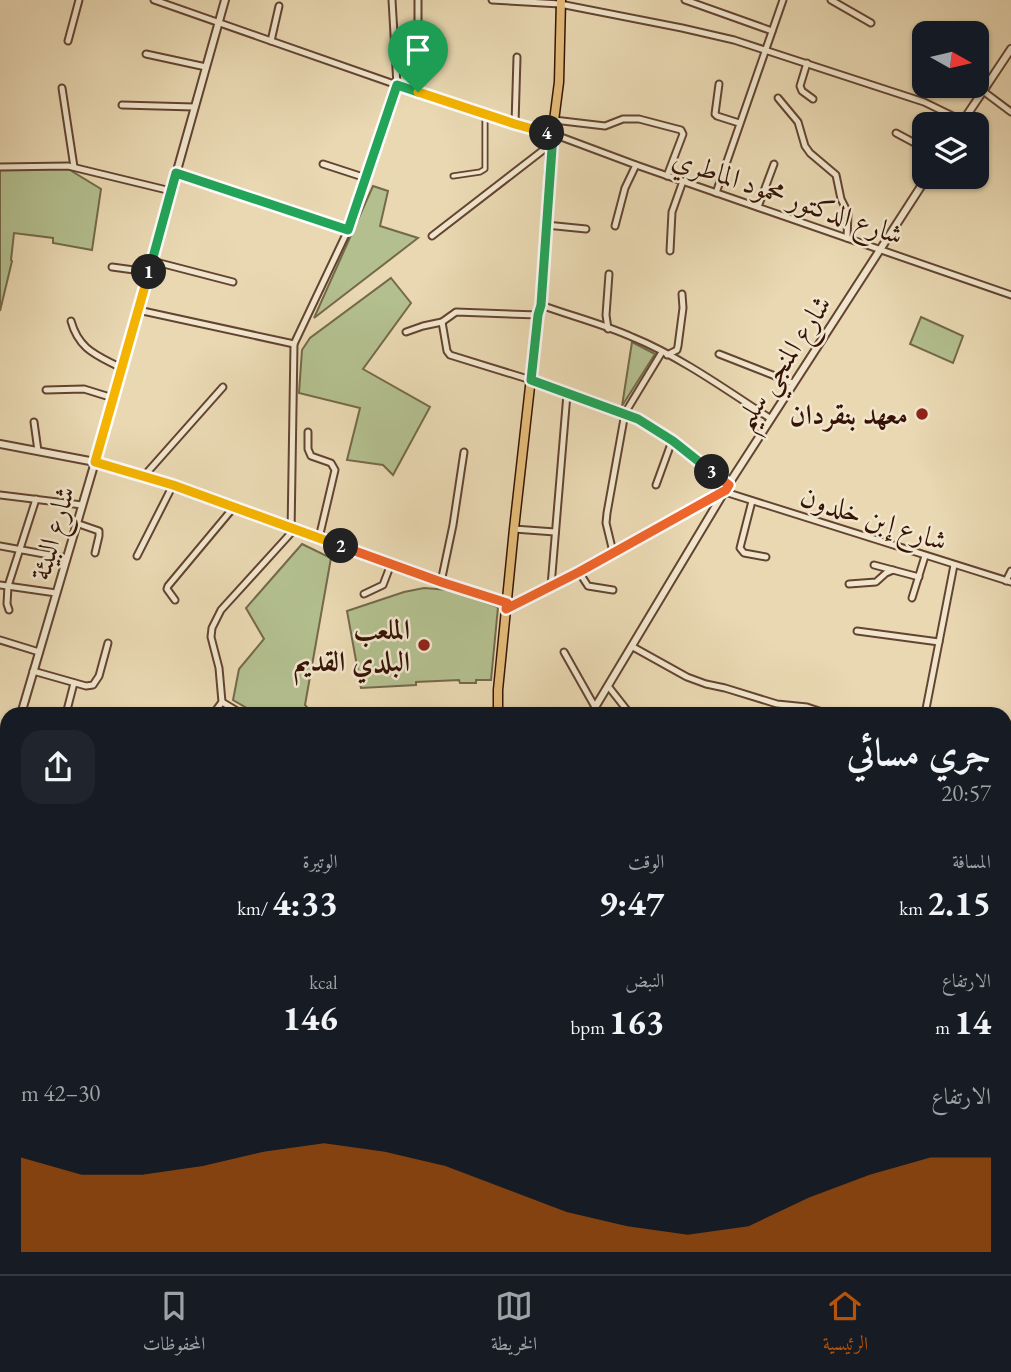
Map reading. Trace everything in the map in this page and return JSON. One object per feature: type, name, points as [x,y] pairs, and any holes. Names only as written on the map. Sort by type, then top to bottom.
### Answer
[{"type":"main road","points":[[498,707],[514,529],[541,305],[551,144],[559,82],[561,2]]},
{"type":"street","points":[[68,41],[79,0]]},
{"type":"street","name":"شارع الدكتور محمود الماطري","points":[[154,0],[397,85],[553,134],[1011,295]]},
{"type":"street","name":"شارع البيئة","points":[[23,707],[225,0]]},
{"type":"street","points":[[218,707],[222,702],[219,667],[211,637],[215,619],[289,537],[292,528],[294,344],[348,230],[397,85],[392,0]]},
{"type":"street","points":[[418,0],[418,92]]},
{"type":"street","points":[[492,0],[561,2],[734,40],[924,102],[942,112]]},
{"type":"street","points":[[685,0],[772,31]]},
{"type":"street","points":[[716,193],[783,0]]},
{"type":"street","points":[[831,0],[872,23]]},
{"type":"street","points":[[271,41],[279,6]]},
{"type":"street","points":[[989,83],[1011,50]]},
{"type":"street","points":[[146,54],[206,67]]},
{"type":"street","points":[[515,124],[517,57]]},
{"type":"street","points":[[807,63],[800,86],[802,91],[813,99]]},
{"type":"street","points":[[719,84],[715,114],[739,123]]},
{"type":"street","points":[[62,88],[74,167]]},
{"type":"street","points":[[989,96],[1011,111]]},
{"type":"street","points":[[778,99],[799,122],[805,146],[810,153],[836,176],[841,199],[848,214],[847,238]]},
{"type":"street","points":[[122,104],[194,107]]},
{"type":"street","points":[[453,176],[485,169],[485,114]]},
{"type":"street","points":[[554,120],[605,126],[623,119],[639,119],[681,130],[684,134],[667,176]]},
{"type":"street","points":[[897,133],[912,141]]},
{"type":"street","points":[[432,236],[551,144]]},
{"type":"street","points":[[323,164],[366,178]]},
{"type":"street","points":[[758,208],[774,164]]},
{"type":"street","points":[[0,167],[61,165],[171,191]]},
{"type":"street","points":[[615,226],[625,188],[636,165]]},
{"type":"street","points":[[176,173],[348,230]]},
{"type":"street","points":[[670,251],[672,212],[683,181]]},
{"type":"street","name":"شارع المنجي سليم","points":[[598,707],[727,489],[919,189]]},
{"type":"street","points":[[546,225],[586,229]]},
{"type":"street","points":[[152,261],[233,282]]},
{"type":"street","points":[[112,267],[149,272]]},
{"type":"street","points":[[608,329],[606,315],[609,274]]},
{"type":"street","points":[[614,552],[606,523],[625,413],[665,353],[677,350],[683,308],[682,294]]},
{"type":"street","points":[[541,305],[632,337],[665,353],[771,419]]},
{"type":"street","points":[[138,310],[294,344]]},
{"type":"street","points":[[406,332],[442,322],[452,314],[461,312],[538,315]]},
{"type":"street","points":[[71,321],[74,334],[86,348],[121,368]]},
{"type":"street","points":[[0,444],[95,462],[173,485],[506,606],[579,572],[727,489],[673,441],[638,419],[531,380],[450,355],[442,322]]},
{"type":"street","points":[[719,354],[793,383]]},
{"type":"street","points":[[144,476],[223,387]]},
{"type":"street","points":[[47,390],[84,389],[113,398]]},
{"type":"street","points":[[551,586],[567,394]]},
{"type":"street","points":[[34,422],[38,451]]},
{"type":"street","points":[[308,432],[309,453],[314,458],[331,463],[335,470],[319,538]]},
{"type":"street","points":[[656,485],[673,441]]},
{"type":"street","points":[[441,582],[464,452]]},
{"type":"street","points":[[137,556],[173,485]]},
{"type":"street","name":"شارع إبن خلدون","points":[[727,489],[752,500],[1009,582]]},
{"type":"street","points":[[0,495],[82,505]]},
{"type":"street","points":[[9,610],[8,586],[36,499]]},
{"type":"street","points":[[752,500],[740,548],[744,553],[766,557]]},
{"type":"street","points":[[176,600],[168,592],[168,586],[234,507]]},
{"type":"street","points":[[76,523],[99,531],[94,552]]},
{"type":"street","points":[[514,529],[555,532]]},
{"type":"street","points":[[0,547],[66,558]]},
{"type":"street","points":[[912,598],[925,556]]},
{"type":"street","points":[[364,594],[383,585],[391,564]]},
{"type":"street","points":[[874,565],[919,577]]},
{"type":"street","points":[[926,707],[954,565]]},
{"type":"street","points":[[849,584],[876,583],[893,570]]},
{"type":"street","points":[[1009,582],[1011,571]]},
{"type":"street","points":[[579,572],[588,586],[613,590]]},
{"type":"street","points":[[0,585],[56,593]]},
{"type":"street","points":[[857,631],[939,642]]},
{"type":"street","points":[[0,640],[39,652]]},
{"type":"street","points":[[33,671],[90,686],[97,682],[108,643]]},
{"type":"street","points":[[633,646],[687,677],[706,684],[777,704],[807,707]]},
{"type":"street","points":[[565,652],[592,707]]},
{"type":"street","points":[[68,707],[74,683]]},
{"type":"street","points":[[608,686],[624,707]]},
{"type":"street","points":[[222,702],[230,707]]},
{"type":"green space","points":[[65,167],[101,189],[92,250],[53,243],[53,238],[14,233],[12,261],[0,311],[0,170]]},
{"type":"green space","points":[[373,186],[388,191],[380,226],[418,238],[314,318]]},
{"type":"green space","points":[[391,278],[411,303],[363,369],[430,407],[393,475],[383,465],[347,460],[360,408],[299,393],[302,350],[310,338]]},
{"type":"green space","points":[[921,317],[963,336],[953,363],[910,344]]},
{"type":"green space","points":[[632,342],[655,354],[622,406]]},
{"type":"green space","points":[[302,544],[331,558],[307,707],[245,707],[233,700],[239,669],[264,639],[246,608]]},
{"type":"green space","name":"الملعب البلدي القديم","points":[[424,588],[449,590],[498,607],[491,680],[476,680],[476,683],[460,683],[459,680],[416,682],[416,685],[361,688],[347,611]]},
{"type":"place","name":"معهد بنقردان","points":[[922,414]]},
{"type":"place","name":"الملعب البلدي القديم","points":[[424,645]]},
{"type":"route","points":[[397,85],[418,92],[553,134],[541,305],[531,380],[638,419],[673,441],[729,485],[726,490],[579,572],[506,609],[507,603],[441,582],[173,485],[95,462],[176,173],[348,230],[397,85]]}]
